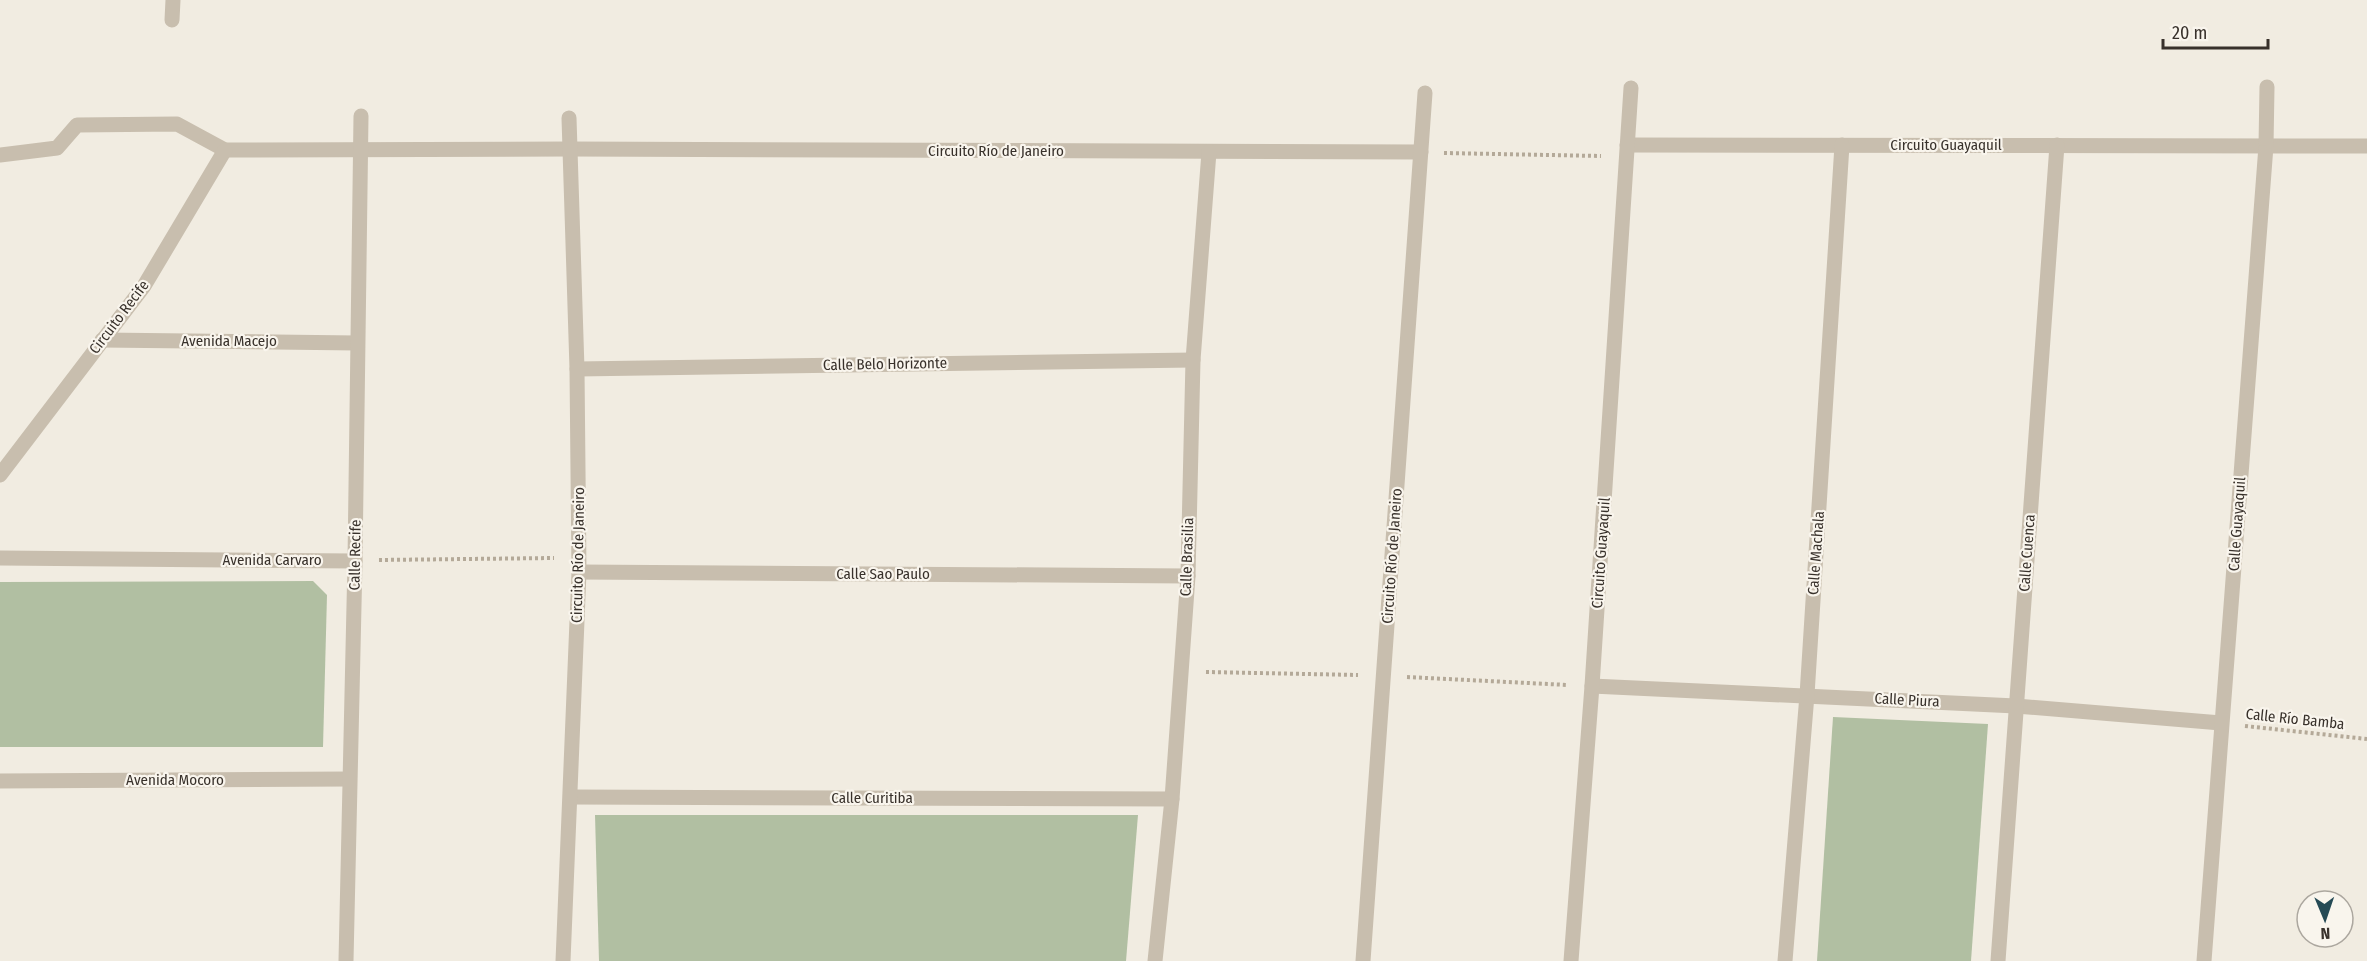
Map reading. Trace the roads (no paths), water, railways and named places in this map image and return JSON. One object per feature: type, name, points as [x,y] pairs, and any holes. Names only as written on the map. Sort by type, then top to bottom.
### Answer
[{"type":"street","points":[[172,20],[173,0]]},
{"type":"street","name":"Calle Guayaquil","points":[[2204,961],[2266,146],[2267,87]]},
{"type":"street","name":"Circuito Guayaquil","points":[[1571,961],[1592,686],[1631,88]]},
{"type":"street","name":"Circuito Río de Janeiro","points":[[1363,961],[1425,93]]},
{"type":"street","name":"Calle Recife","points":[[345,961],[355,561],[361,116]]},
{"type":"street","name":"Circuito Río de Janeiro","points":[[563,961],[579,565],[577,369],[569,118]]},
{"type":"street","points":[[0,155],[57,148],[78,125],[177,124],[225,150],[570,148]]},
{"type":"street","name":"Circuito Guayaquil","points":[[1626,150],[1842,144],[2367,146]]},
{"type":"street","name":"Calle Machala","points":[[1785,961],[1807,695],[1842,144]]},
{"type":"street","name":"Calle Cuenca","points":[[1998,961],[2057,145]]},
{"type":"street","name":"Circuito Río de Janeiro","points":[[570,148],[1421,152]]},
{"type":"street","name":"Circuito Recife","points":[[0,475],[144,286],[225,150]]},
{"type":"street","name":"Calle Brasilia","points":[[1155,961],[1172,799],[1188,576],[1193,360],[1209,152]]},
{"type":"street","name":"Avenida Macejo","points":[[102,340],[357,342]]},
{"type":"street","name":"Calle Belo Horizonte","points":[[577,369],[1193,360]]},
{"type":"street","name":"Avenida Carvaro","points":[[0,558],[355,561]]},
{"type":"street","name":"Calle Sao Paulo","points":[[579,565],[1188,576]]},
{"type":"street","name":"Calle Piura","points":[[1592,686],[2016,706],[2221,723]]},
{"type":"street","name":"Avenida Mocoro","points":[[0,781],[349,779]]},
{"type":"street","name":"Calle Curitiba","points":[[571,797],[1172,799]]}]
